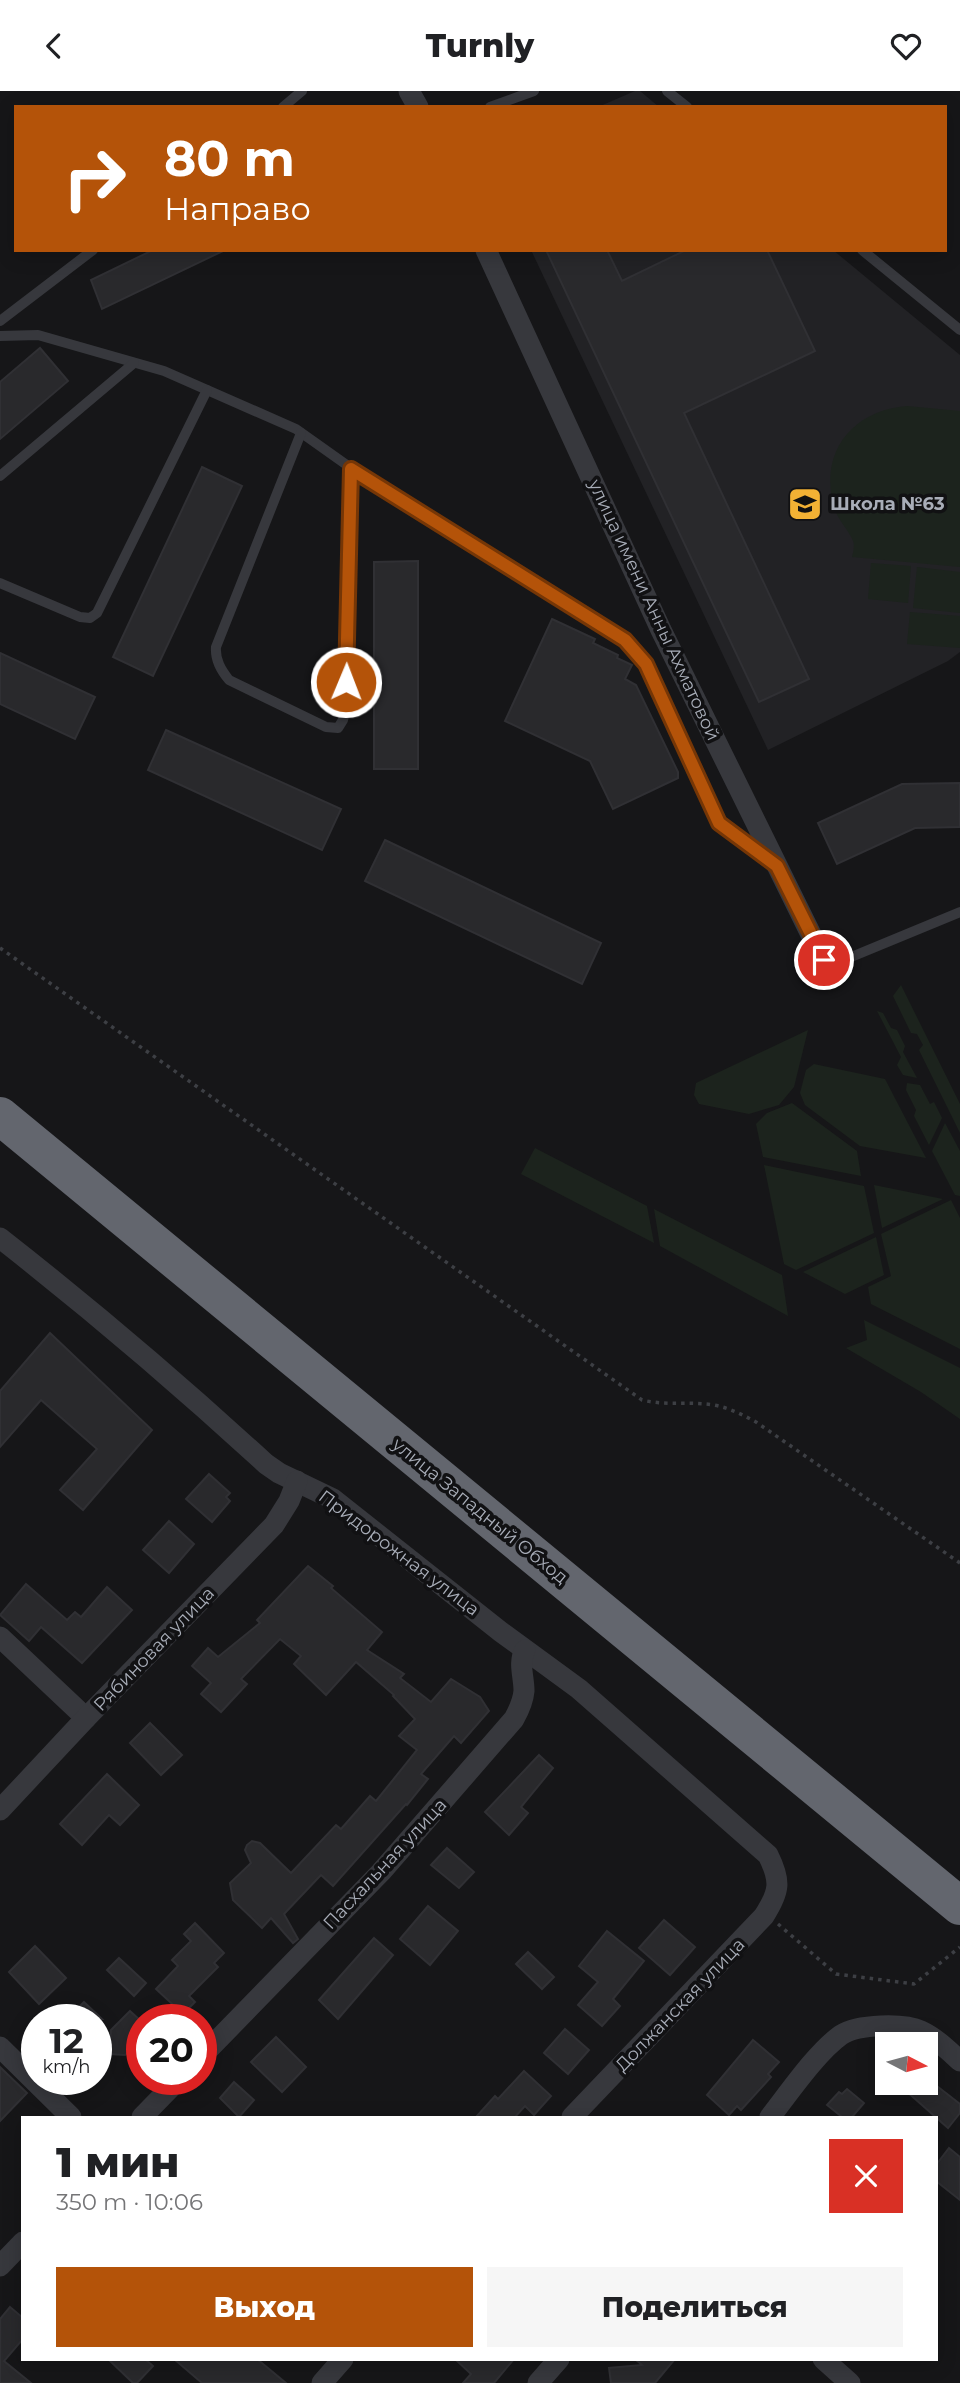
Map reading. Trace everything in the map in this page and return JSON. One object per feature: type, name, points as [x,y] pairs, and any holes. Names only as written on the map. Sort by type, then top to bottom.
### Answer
[{"type":"highway","name":"улица Западный Обход","points":[[0,1116],[960,1910]]},
{"type":"highway","name":"улица Западный Обход","points":[[0,1138],[960,1910]]},
{"type":"street","name":"улица имени Анны Ахматовой","points":[[487,252],[661,630],[827,967]]},
{"type":"street","name":"Придорожная улица","points":[[0,1238],[197,1400],[266,1464],[333,1499],[525,1650],[579,1689],[768,1855],[776,1871],[778,1885]]},
{"type":"street","name":"Рябиновая улица","points":[[0,1810],[274,1525],[289,1501],[297,1481]]},
{"type":"street","points":[[0,1637],[86,1718]]},
{"type":"street","name":"Пасхальная улица","points":[[217,2041],[381,1872],[514,1719],[522,1705],[524,1691],[521,1661],[525,1650]]},
{"type":"street","name":"Должанская улица","points":[[573,2116],[766,1913],[774,1902],[778,1885]]},
{"type":"street","points":[[771,2116],[813,2064],[841,2036],[853,2030],[897,2026],[920,2030],[960,2061]]},
{"type":"street","points":[[0,2047],[70,2116]]},
{"type":"street","points":[[143,2116],[164,2095]]},
{"type":"street","points":[[0,2266],[21,2244]]},
{"type":"street","points":[[322,2383],[341,2361]]},
{"type":"street","points":[[538,2383],[557,2361]]},
{"type":"street","points":[[825,2361],[850,2383]]},
{"type":"lane","points":[[285,105],[302,91]]},
{"type":"lane","points":[[496,105],[534,91]]},
{"type":"lane","points":[[667,91],[684,105]]},
{"type":"lane","points":[[0,321],[90,252]]},
{"type":"lane","points":[[864,252],[960,330]]},
{"type":"lane","points":[[0,336],[38,335],[164,371],[301,433],[351,469],[625,640],[646,664],[719,823],[777,866]]},
{"type":"lane","points":[[0,475],[134,363]]},
{"type":"lane","points":[[0,583],[80,617],[90,618],[97,613],[207,390]]},
{"type":"lane","points":[[301,433],[216,647],[216,656],[229,681],[326,727],[338,727],[346,709],[351,469]]},
{"type":"lane","points":[[827,967],[960,912]]},
{"type":"path","points":[[0,948],[642,1400],[657,1404],[713,1405],[732,1410],[756,1422],[960,1563]]},
{"type":"path","points":[[766,1913],[836,1974],[914,1984],[960,1947]]},
{"type":"shaded area","points":[[640,91],[657,105],[603,105]]},
{"type":"shaded area","name":"Школа №63","points":[[532,252],[835,252],[960,355],[960,652],[948,661],[768,750]]},
{"type":"shaded area","points":[[907,406],[960,411],[960,567],[852,557],[853,541],[833,503],[830,483],[832,466],[837,450],[846,436],[857,424],[872,415]]},
{"type":"shaded area","points":[[871,563],[911,566],[908,603],[868,599]]},
{"type":"shaded area","points":[[917,567],[960,572],[960,613],[913,608]]},
{"type":"shaded area","points":[[910,612],[960,616],[960,648],[907,644]]},
{"type":"shaded area","points":[[901,985],[960,1104],[960,1133],[919,1050],[923,1045],[917,1034],[911,1033],[893,996]]},
{"type":"shaded area","points":[[877,1011],[883,1013],[891,1028],[897,1030],[905,1046],[903,1052],[917,1078],[903,1075],[897,1065],[901,1057]]},
{"type":"shaded area","points":[[808,1030],[794,1087],[779,1105],[749,1114],[699,1104],[694,1095],[696,1083]]},
{"type":"shaded area","points":[[814,1064],[885,1079],[926,1158],[860,1146],[805,1105],[800,1093],[806,1070]]},
{"type":"shaded area","points":[[907,1083],[920,1085],[930,1104],[934,1102],[942,1118],[929,1145],[914,1116],[916,1110],[906,1090]]},
{"type":"shaded area","points":[[792,1103],[857,1151],[861,1176],[763,1157],[756,1124],[767,1113]]},
{"type":"shaded area","points":[[945,1123],[960,1151],[960,1196],[955,1195],[932,1151]]},
{"type":"shaded area","points":[[535,1148],[647,1206],[654,1243],[521,1174]]},
{"type":"shaded area","points":[[764,1165],[864,1186],[874,1233],[796,1270],[784,1264]]},
{"type":"shaded area","points":[[874,1185],[943,1199],[882,1228]]},
{"type":"shaded area","points":[[951,1200],[960,1218],[960,1349],[871,1304],[868,1287],[891,1276],[881,1234]]},
{"type":"shaded area","points":[[654,1209],[782,1275],[788,1316],[660,1246]]},
{"type":"shaded area","points":[[876,1237],[884,1275],[845,1294],[803,1272]]},
{"type":"shaded area","points":[[864,1320],[960,1368],[960,1419],[921,1392],[846,1348],[867,1340]]},
{"type":"building","points":[[149,252],[221,252],[102,309],[91,280]]},
{"type":"building","points":[[547,252],[608,252],[622,281],[682,252],[768,252],[815,351],[684,413],[809,679],[759,702]]},
{"type":"building","points":[[40,348],[68,381],[0,439],[0,382]]},
{"type":"building","points":[[202,467],[242,486],[153,676],[113,657]]},
{"type":"building","points":[[418,561],[418,769],[374,769],[374,562]]},
{"type":"building","points":[[552,619],[595,639],[593,643],[632,665],[625,679],[636,685],[678,772],[678,778],[613,809],[590,761],[505,721]]},
{"type":"building","points":[[0,653],[95,697],[75,739],[0,704]]},
{"type":"building","points":[[166,730],[341,809],[322,850],[148,770]]},
{"type":"building","points":[[960,783],[960,827],[915,828],[837,864],[818,823],[902,784]]},
{"type":"building","points":[[385,840],[601,943],[582,984],[365,881]]},
{"type":"building","points":[[50,1333],[152,1430],[83,1510],[60,1490],[97,1449],[41,1400],[0,1447],[0,1391]]},
{"type":"building","points":[[209,1474],[230,1493],[226,1497],[230,1501],[212,1522],[186,1499]]},
{"type":"building","points":[[169,1521],[194,1544],[169,1573],[143,1550]]},
{"type":"building","points":[[308,1566],[382,1632],[367,1650],[404,1674],[400,1678],[431,1702],[451,1679],[480,1697],[489,1711],[461,1743],[454,1736],[421,1774],[428,1779],[333,1886],[321,1875],[284,1914],[298,1939],[293,1943],[271,1918],[262,1928],[233,1900],[230,1883],[251,1863],[245,1850],[247,1845],[252,1841],[260,1843],[291,1873],[336,1825],[341,1829],[370,1796],[376,1801],[417,1750],[399,1736],[415,1719],[394,1695],[356,1662],[326,1695],[294,1664],[301,1656],[280,1639],[241,1679],[247,1684],[221,1712],[201,1694],[211,1683],[192,1666],[208,1648],[218,1657],[260,1623],[257,1620]]},
{"type":"building","points":[[26,1584],[67,1620],[75,1612],[81,1617],[107,1587],[132,1610],[82,1663],[41,1627],[29,1641],[0,1615]]},
{"type":"building","points":[[150,1723],[182,1755],[161,1775],[130,1743]]},
{"type":"building","points":[[539,1755],[553,1768],[521,1807],[528,1813],[509,1835],[485,1812]]},
{"type":"building","points":[[107,1774],[139,1805],[120,1825],[109,1815],[82,1845],[60,1824]]},
{"type":"building","points":[[447,1848],[474,1872],[459,1888],[431,1865]]},
{"type":"building","points":[[428,1906],[458,1931],[430,1965],[400,1939]]},
{"type":"building","points":[[664,1920],[695,1947],[670,1975],[639,1948]]},
{"type":"building","points":[[195,1923],[224,1953],[214,1963],[218,1967],[189,1996],[195,2002],[193,2004],[172,2004],[156,1989],[178,1966],[172,1960],[191,1941],[184,1934]]},
{"type":"building","points":[[607,1931],[644,1961],[613,1999],[620,2006],[602,2026],[578,2005],[598,1982],[579,1966]]},
{"type":"building","points":[[374,1938],[393,1955],[338,2019],[319,2000]]},
{"type":"building","points":[[35,1946],[66,1978],[39,2004],[9,1972]]},
{"type":"building","points":[[528,1952],[554,1977],[542,1989],[516,1964]]},
{"type":"building","points":[[119,1958],[146,1983],[134,1996],[107,1970]]},
{"type":"building","points":[[126,2015],[125,2055],[112,2054],[112,2029]]},
{"type":"building","points":[[565,2029],[589,2050],[568,2074],[544,2053]]},
{"type":"building","points":[[276,2037],[306,2067],[282,2092],[251,2062]]},
{"type":"building","points":[[753,2040],[779,2062],[768,2074],[771,2077],[741,2110],[737,2106],[729,2115],[707,2095]]},
{"type":"building","points":[[0,2067],[21,2087],[21,2095],[25,2095],[0,2121]]},
{"type":"building","points":[[524,2071],[551,2096],[534,2115],[525,2106],[516,2116],[477,2116],[495,2096],[498,2099]]},
{"type":"building","points":[[234,2082],[254,2100],[238,2116],[220,2098]]},
{"type":"building","points":[[938,2087],[960,2104],[960,2113],[948,2128],[938,2116],[934,2116],[911,2095],[938,2095]]},
{"type":"building","points":[[847,2089],[864,2103],[853,2116],[841,2116],[827,2105],[839,2092],[842,2094]]},
{"type":"building","points":[[949,2148],[960,2157],[960,2200],[938,2183],[938,2162]]},
{"type":"building","points":[[10,2307],[21,2316],[21,2341],[4,2361],[31,2383],[0,2383],[0,2319]]},
{"type":"building","points":[[110,2361],[147,2361],[153,2366],[137,2383],[133,2383]]},
{"type":"building","points":[[176,2361],[259,2361],[286,2383],[202,2383]]},
{"type":"building","points":[[457,2361],[512,2361],[494,2383],[463,2383],[471,2374]]},
{"type":"building","points":[[637,2361],[673,2361],[655,2383],[611,2383],[609,2368],[642,2365]]},
{"type":"place","name":"Школа №63","points":[[805,504]]},
{"type":"route","points":[[346,682],[351,469],[625,640],[646,664],[719,823],[777,866],[824,960]]}]
